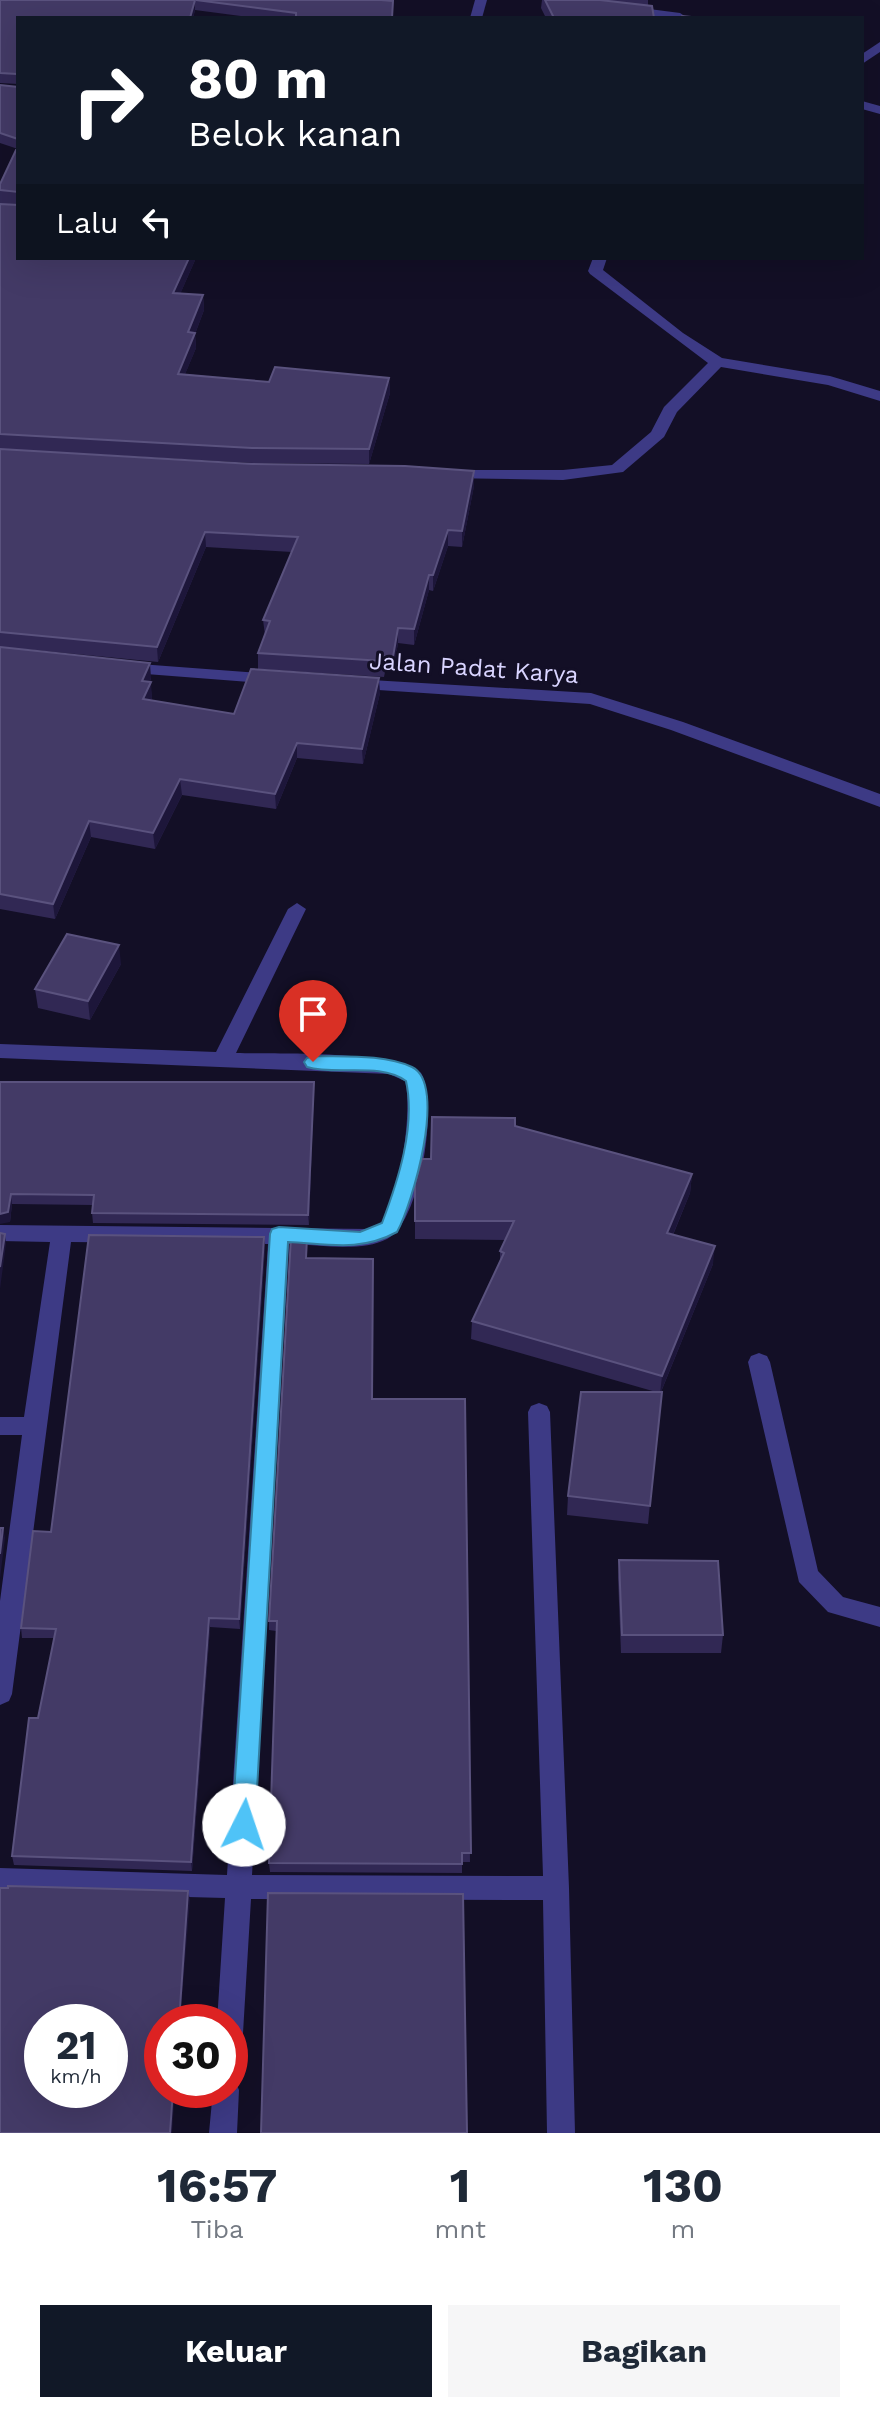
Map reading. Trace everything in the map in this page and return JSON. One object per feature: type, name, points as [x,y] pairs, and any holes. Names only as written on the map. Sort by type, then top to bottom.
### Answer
[{"type":"street","points":[[614,9],[672,16]]},
{"type":"street","points":[[864,58],[880,46]]},
{"type":"street","points":[[599,260],[595,271],[678,336],[717,362],[830,381],[880,396]]},
{"type":"street","points":[[435,474],[563,475],[617,469],[658,434],[670,410],[717,362]]},
{"type":"street","points":[[105,666],[292,680]]},
{"type":"street","name":"Jalan Padat Karya","points":[[340,683],[591,699],[677,726],[880,801]]},
{"type":"street","points":[[223,1058],[297,909]]},
{"type":"street","points":[[0,1051],[373,1065],[406,1072],[415,1078],[420,1101],[407,1183],[390,1227],[372,1237],[0,1233]]},
{"type":"street","points":[[0,1694],[3,1652],[62,1234]]},
{"type":"street","points":[[232,2004],[279,1234]]},
{"type":"street","points":[[759,1362],[807,1575],[836,1605],[880,1617]]},
{"type":"street","points":[[539,1412],[556,1888],[561,2133]]},
{"type":"street","points":[[0,1426],[34,1426]]},
{"type":"street","points":[[0,1880],[240,1887],[556,1888]]},
{"type":"street","points":[[223,2133],[225,2108]]},
{"type":"building","points":[[0,0],[195,0],[191,16],[16,16],[16,74],[0,73]]},
{"type":"building","points":[[196,0],[393,1],[392,16],[296,16],[296,13]]},
{"type":"building","points":[[545,0],[600,0],[652,6],[654,16],[553,16]]},
{"type":"building","points":[[0,85],[16,87],[16,138],[0,133]]},
{"type":"building","points":[[16,150],[16,192],[0,190]]},
{"type":"building","points":[[0,204],[16,205],[16,260],[188,260],[173,293],[203,295],[188,332],[195,333],[178,374],[269,382],[275,367],[389,378],[369,449],[252,448],[0,434]]},
{"type":"building","points":[[0,449],[252,464],[405,466],[474,471],[462,531],[448,530],[433,575],[429,575],[414,629],[398,628],[393,657],[384,656],[383,661],[258,653],[270,621],[263,620],[298,537],[205,532],[157,647],[0,632]]},
{"type":"building","points":[[0,647],[150,663],[142,681],[151,682],[143,699],[234,714],[251,669],[379,678],[362,749],[297,743],[275,794],[180,779],[153,833],[89,821],[53,904],[0,894]]},
{"type":"building","points":[[67,934],[119,945],[88,1001],[35,989]]},
{"type":"building","points":[[0,1082],[314,1082],[308,1215],[92,1213],[94,1195],[11,1194],[8,1212],[0,1214]]},
{"type":"building","points":[[432,1117],[515,1118],[515,1126],[692,1174],[667,1233],[715,1246],[662,1376],[472,1321],[504,1253],[500,1251],[514,1221],[415,1221],[415,1183],[422,1159],[431,1159]]},
{"type":"building","points":[[0,1233],[5,1234],[0,1267]]},
{"type":"building","points":[[89,1235],[264,1237],[239,1619],[209,1618],[191,1862],[12,1856],[29,1718],[38,1718],[56,1629],[21,1628],[33,1531],[51,1532]]},
{"type":"building","points":[[291,1237],[307,1238],[306,1258],[373,1259],[372,1399],[465,1399],[471,1853],[462,1853],[462,1864],[269,1863],[277,1621],[269,1621]]},
{"type":"building","points":[[581,1392],[662,1392],[650,1506],[568,1496]]},
{"type":"building","points":[[619,1560],[718,1561],[723,1635],[622,1635]]},
{"type":"building","points":[[0,1888],[188,1891],[180,2004],[144,2004],[144,2108],[172,2108],[170,2133],[0,2133]]},
{"type":"building","points":[[268,1893],[463,1894],[467,2133],[261,2133]]},
{"type":"route","points":[[244,1825],[279,1234],[360,1239],[372,1237],[390,1227],[407,1183],[420,1101],[415,1078],[406,1072],[373,1065],[313,1062]]}]
